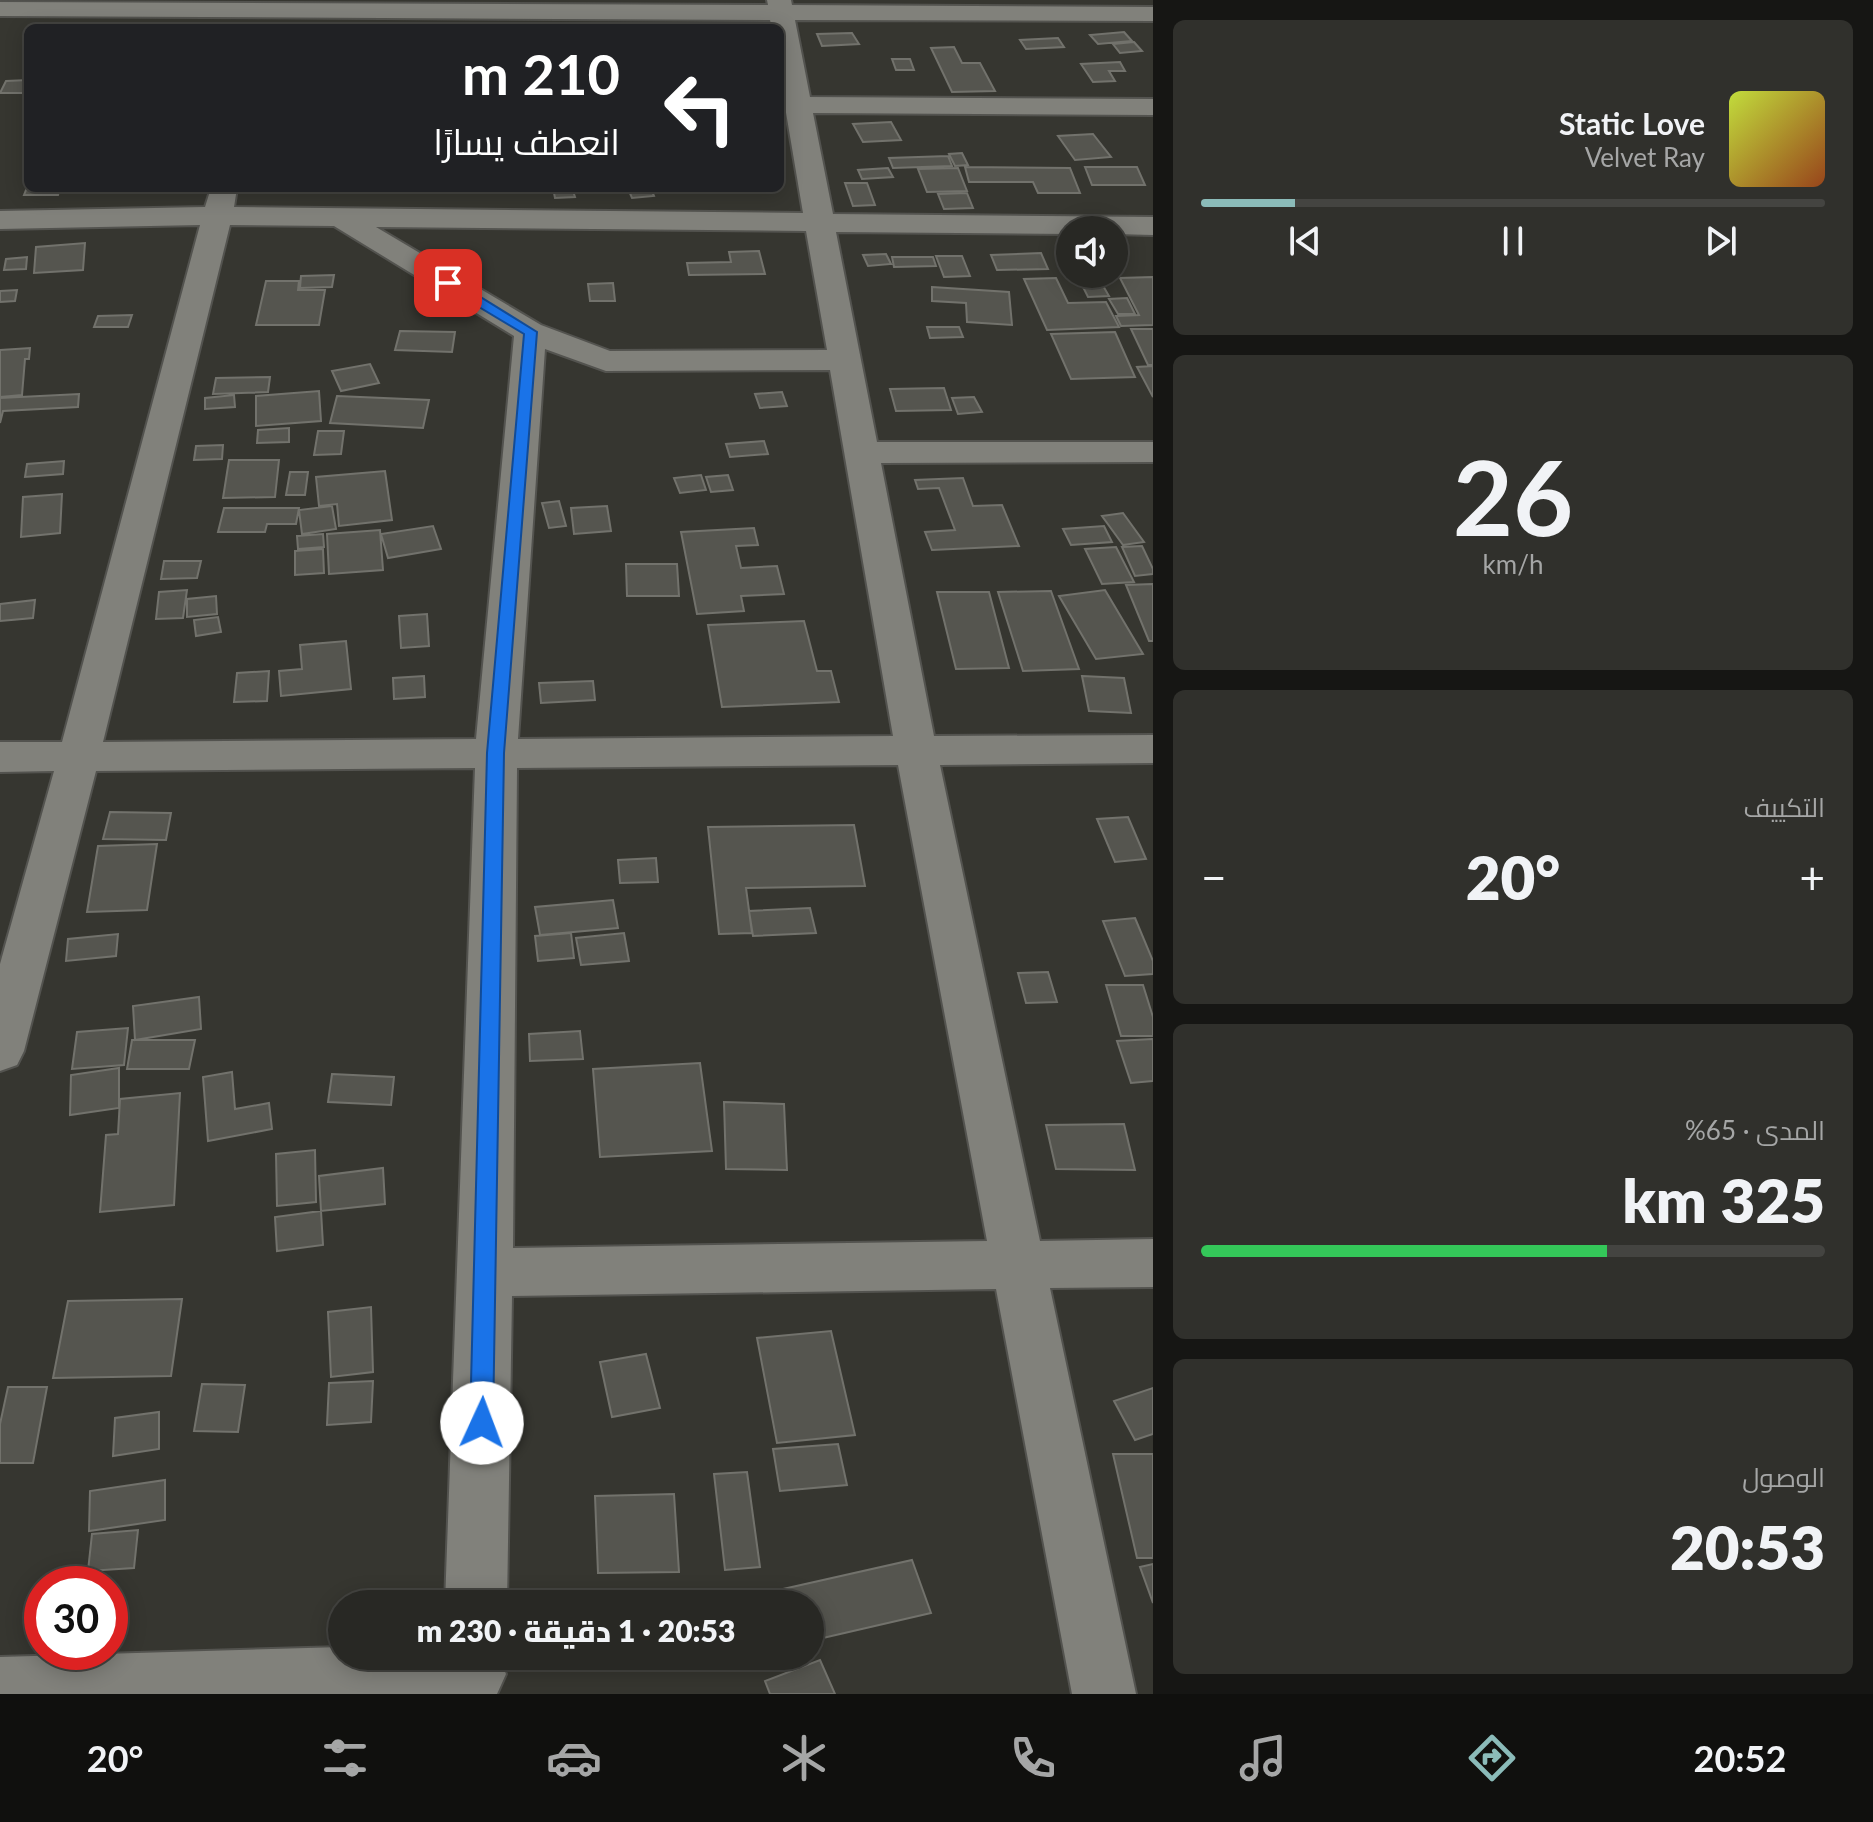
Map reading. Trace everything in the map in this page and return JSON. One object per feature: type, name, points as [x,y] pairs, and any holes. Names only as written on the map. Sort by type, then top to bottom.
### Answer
[{"type":"street","points":[[7,12],[515,13],[780,7],[1153,14]]},
{"type":"street","points":[[784,29],[916,750],[1104,1694]]},
{"type":"street","points":[[798,105],[1153,107]]},
{"type":"street","points":[[516,192],[517,218]]},
{"type":"street","points":[[0,220],[221,202],[339,217],[1153,226]]},
{"type":"street","points":[[0,1051],[221,202]]},
{"type":"street","points":[[339,217],[530,332],[606,361],[844,360]]},
{"type":"street","points":[[476,1590],[496,753],[530,332]]},
{"type":"street","points":[[862,453],[1153,452]]},
{"type":"street","points":[[0,757],[1153,749]]},
{"type":"street","points":[[486,1272],[1153,1263]]},
{"type":"street","points":[[0,1689],[474,1675]]},
{"type":"building","points":[[1124,32],[1132,41],[1098,44],[1090,35]]},
{"type":"building","points":[[852,33],[859,44],[822,46],[817,34]]},
{"type":"building","points":[[1058,38],[1064,47],[1026,49],[1020,40]]},
{"type":"building","points":[[1134,42],[1142,51],[1120,53],[1113,44]]},
{"type":"building","points":[[954,47],[962,63],[980,63],[995,91],[952,92],[931,48]]},
{"type":"building","points":[[892,59],[910,59],[914,70],[896,70]]},
{"type":"building","points":[[1120,62],[1125,71],[1109,71],[1115,81],[1093,82],[1081,64]]},
{"type":"building","points":[[24,80],[24,93],[0,93],[6,81]]},
{"type":"building","points":[[891,122],[901,140],[863,142],[853,124]]},
{"type":"building","points":[[1093,134],[1111,157],[1075,160],[1058,136]]},
{"type":"building","points":[[962,153],[968,165],[955,166],[949,154]]},
{"type":"building","points":[[948,156],[952,166],[893,168],[889,158]]},
{"type":"building","points":[[965,167],[1070,168],[1080,193],[1038,193],[1033,182],[969,182]]},
{"type":"building","points":[[1085,167],[1137,167],[1145,185],[1092,185]]},
{"type":"building","points":[[888,168],[893,177],[862,179],[858,170]]},
{"type":"building","points":[[958,168],[967,191],[927,192],[918,169]]},
{"type":"building","points":[[845,183],[867,183],[875,205],[853,206]]},
{"type":"building","points":[[25,192],[59,192],[58,195],[24,195]]},
{"type":"building","points":[[554,192],[573,192],[575,197],[555,198]]},
{"type":"building","points":[[629,192],[652,192],[654,196],[632,198]]},
{"type":"building","points":[[967,193],[973,208],[944,209],[938,194]]},
{"type":"building","points":[[85,243],[83,270],[34,273],[36,247]]},
{"type":"building","points":[[759,251],[765,274],[689,275],[687,263],[731,262],[729,252]]},
{"type":"building","points":[[1041,253],[1048,269],[997,270],[991,255]]},
{"type":"building","points":[[886,254],[891,264],[868,266],[863,255]]},
{"type":"building","points":[[936,256],[962,256],[970,276],[944,277]]},
{"type":"building","points":[[27,257],[26,269],[4,270],[6,259]]},
{"type":"building","points":[[892,257],[933,257],[936,266],[894,267]]},
{"type":"building","points":[[334,275],[332,287],[300,288],[301,276]]},
{"type":"building","points":[[1153,277],[1153,325],[1121,326],[1116,316],[1139,315],[1125,288],[1128,288],[1128,278]]},
{"type":"building","points":[[1056,278],[1056,288],[1061,288],[1068,303],[1106,302],[1119,327],[1047,330],[1024,279]]},
{"type":"building","points":[[266,281],[299,281],[298,290],[325,290],[319,325],[256,325]]},
{"type":"building","points":[[613,283],[615,301],[590,301],[588,284]]},
{"type":"building","points":[[932,287],[1009,292],[1012,325],[967,322],[966,303],[932,301]]},
{"type":"building","points":[[1084,288],[1104,288],[1109,296],[1088,297]]},
{"type":"building","points":[[17,290],[15,301],[0,302],[0,291]]},
{"type":"building","points":[[1127,298],[1135,314],[1118,314],[1109,299]]},
{"type":"building","points":[[132,315],[128,327],[94,327],[98,316]]},
{"type":"building","points":[[927,327],[959,327],[963,337],[930,338]]},
{"type":"building","points":[[1131,329],[1153,329],[1153,365],[1148,365]]},
{"type":"building","points":[[400,331],[455,332],[452,352],[395,350]]},
{"type":"building","points":[[1115,332],[1135,377],[1071,379],[1051,334]]},
{"type":"building","points":[[30,348],[29,359],[25,359],[22,395],[0,397],[0,350]]},
{"type":"building","points":[[370,364],[379,383],[341,391],[332,371]]},
{"type":"building","points":[[1153,366],[1153,397],[1137,367]]},
{"type":"building","points":[[270,377],[268,392],[213,394],[216,378]]},
{"type":"building","points":[[944,388],[951,410],[896,411],[890,389]]},
{"type":"building","points":[[319,391],[321,421],[256,426],[256,396]]},
{"type":"building","points":[[782,392],[787,406],[760,408],[755,394]]},
{"type":"building","points":[[79,394],[78,407],[3,411],[0,423],[0,398]]},
{"type":"building","points":[[234,395],[235,407],[205,409],[205,398]]},
{"type":"building","points":[[337,396],[429,400],[423,428],[330,423]]},
{"type":"building","points":[[974,397],[982,412],[958,414],[952,398]]},
{"type":"building","points":[[289,428],[289,442],[257,443],[258,430]]},
{"type":"building","points":[[318,431],[344,431],[341,454],[314,455]]},
{"type":"building","points":[[764,441],[768,454],[730,457],[726,444]]},
{"type":"building","points":[[223,445],[222,459],[194,460],[196,446]]},
{"type":"building","points":[[229,460],[279,460],[275,497],[223,498]]},
{"type":"building","points":[[64,461],[63,474],[25,477],[27,464]]},
{"type":"building","points":[[385,471],[392,520],[339,526],[337,504],[319,506],[316,477]]},
{"type":"building","points":[[290,472],[308,472],[305,495],[286,495]]},
{"type":"building","points":[[701,475],[706,490],[680,493],[674,478]]},
{"type":"building","points":[[728,475],[733,490],[711,492],[706,477]]},
{"type":"building","points":[[963,478],[973,506],[1002,505],[1019,546],[932,550],[925,532],[955,530],[939,488],[918,489],[915,480]]},
{"type":"building","points":[[62,494],[60,533],[21,537],[23,497]]},
{"type":"building","points":[[559,501],[566,526],[549,528],[542,503]]},
{"type":"building","points":[[332,506],[336,529],[302,534],[299,510]]},
{"type":"building","points":[[607,506],[611,531],[574,534],[571,508]]},
{"type":"building","points":[[224,508],[299,508],[296,524],[267,524],[265,532],[218,532]]},
{"type":"building","points":[[1123,513],[1144,542],[1123,545],[1102,516]]},
{"type":"building","points":[[433,526],[441,549],[388,558],[381,534]]},
{"type":"building","points":[[1104,526],[1112,542],[1071,545],[1063,529]]},
{"type":"building","points":[[754,528],[758,545],[736,546],[741,568],[777,566],[784,594],[741,596],[744,611],[697,614],[681,532]]},
{"type":"building","points":[[380,530],[383,570],[329,574],[327,534]]},
{"type":"building","points":[[323,534],[324,547],[298,549],[297,536]]},
{"type":"building","points":[[1142,546],[1153,574],[1135,576],[1122,547]]},
{"type":"building","points":[[1116,547],[1134,582],[1102,584],[1085,549]]},
{"type":"building","points":[[323,549],[324,573],[295,575],[295,551]]},
{"type":"building","points":[[164,561],[201,561],[197,578],[161,579]]},
{"type":"building","points":[[626,564],[677,564],[679,596],[627,596]]},
{"type":"building","points":[[1153,584],[1153,641],[1149,641],[1126,585]]},
{"type":"building","points":[[187,590],[183,618],[156,619],[159,592]]},
{"type":"building","points":[[1105,590],[1143,654],[1096,659],[1059,596]]},
{"type":"building","points":[[1051,591],[1079,669],[1023,671],[998,592]]},
{"type":"building","points":[[937,592],[989,592],[1009,668],[956,669]]},
{"type":"building","points":[[216,596],[217,614],[187,617],[187,599]]},
{"type":"building","points":[[35,600],[33,618],[0,621],[0,604]]},
{"type":"building","points":[[427,614],[429,646],[401,648],[399,616]]},
{"type":"building","points":[[218,617],[221,632],[196,636],[194,620]]},
{"type":"building","points":[[804,621],[817,671],[831,671],[839,702],[722,707],[708,625]]},
{"type":"building","points":[[346,641],[351,689],[281,696],[279,671],[302,669],[300,645]]},
{"type":"building","points":[[269,671],[267,701],[234,702],[237,673]]},
{"type":"building","points":[[424,676],[425,697],[394,699],[393,678]]},
{"type":"building","points":[[1082,676],[1124,678],[1131,713],[1089,711]]},
{"type":"building","points":[[593,681],[595,700],[541,703],[539,683]]},
{"type":"building","points":[[110,812],[171,813],[166,840],[103,839]]},
{"type":"building","points":[[1128,817],[1146,859],[1115,862],[1097,819]]},
{"type":"building","points":[[854,825],[865,886],[746,888],[752,933],[719,934],[708,827]]},
{"type":"building","points":[[157,844],[147,910],[87,912],[98,846]]},
{"type":"building","points":[[656,858],[658,882],[620,883],[618,860]]},
{"type":"building","points":[[613,900],[618,928],[540,935],[535,907]]},
{"type":"building","points":[[810,908],[816,933],[753,936],[749,911]]},
{"type":"building","points":[[1135,918],[1153,961],[1153,974],[1125,976],[1103,921]]},
{"type":"building","points":[[571,933],[574,958],[538,961],[535,936]]},
{"type":"building","points":[[624,933],[629,961],[581,965],[576,938]]},
{"type":"building","points":[[118,934],[116,956],[66,961],[68,939]]},
{"type":"building","points":[[1048,972],[1057,1002],[1026,1003],[1018,973]]},
{"type":"building","points":[[1106,985],[1143,985],[1153,1017],[1153,1036],[1121,1036]]},
{"type":"building","points":[[199,997],[201,1029],[135,1040],[133,1006]]},
{"type":"building","points":[[128,1028],[124,1065],[72,1069],[77,1032]]},
{"type":"building","points":[[580,1031],[583,1059],[530,1061],[529,1034]]},
{"type":"building","points":[[1153,1039],[1153,1081],[1131,1083],[1117,1041]]},
{"type":"building","points":[[132,1040],[195,1040],[189,1069],[127,1069]]},
{"type":"building","points":[[700,1063],[712,1151],[600,1157],[593,1069]]},
{"type":"building","points":[[119,1068],[119,1108],[70,1115],[71,1075]]},
{"type":"building","points":[[232,1072],[235,1109],[269,1103],[272,1129],[208,1141],[203,1077]]},
{"type":"building","points":[[332,1074],[394,1077],[391,1105],[328,1102]]},
{"type":"building","points":[[180,1093],[174,1205],[100,1212],[106,1135],[118,1134],[120,1099]]},
{"type":"building","points":[[724,1102],[784,1104],[787,1170],[726,1169]]},
{"type":"building","points":[[1124,1124],[1135,1170],[1056,1169],[1046,1125]]},
{"type":"building","points":[[315,1150],[316,1202],[277,1206],[276,1154]]},
{"type":"building","points":[[383,1168],[385,1204],[321,1211],[319,1176]]},
{"type":"building","points":[[321,1211],[323,1245],[277,1251],[275,1217]]},
{"type":"building","points":[[182,1299],[171,1376],[53,1378],[68,1301]]},
{"type":"building","points":[[371,1307],[373,1372],[331,1377],[328,1312]]},
{"type":"building","points":[[831,1331],[855,1435],[777,1443],[757,1338]]},
{"type":"building","points":[[646,1354],[660,1408],[612,1417],[600,1362]]},
{"type":"building","points":[[373,1381],[371,1422],[327,1425],[329,1383]]},
{"type":"building","points":[[202,1384],[245,1385],[238,1432],[194,1431]]},
{"type":"building","points":[[8,1387],[47,1387],[33,1463],[0,1463],[0,1424]]},
{"type":"building","points":[[1153,1388],[1153,1434],[1135,1440],[1114,1401]]},
{"type":"building","points":[[159,1412],[159,1449],[113,1456],[115,1418]]},
{"type":"building","points":[[838,1444],[847,1485],[780,1491],[773,1449]]},
{"type":"building","points":[[1113,1454],[1153,1454],[1153,1558],[1137,1558]]},
{"type":"building","points":[[747,1472],[760,1567],[725,1570],[714,1474]]},
{"type":"building","points":[[165,1480],[165,1520],[89,1531],[90,1491]]},
{"type":"building","points":[[674,1494],[679,1572],[598,1573],[595,1496]]},
{"type":"building","points":[[138,1530],[134,1568],[89,1566],[92,1534]]},
{"type":"building","points":[[912,1560],[931,1613],[824,1638],[824,1590],[783,1589]]},
{"type":"building","points":[[1153,1564],[1153,1603],[1140,1567]]},
{"type":"building","points":[[824,1669],[835,1694],[770,1694],[765,1681],[794,1670]]},
{"type":"route","points":[[448,283],[530,332],[496,753],[482,1423]]}]
